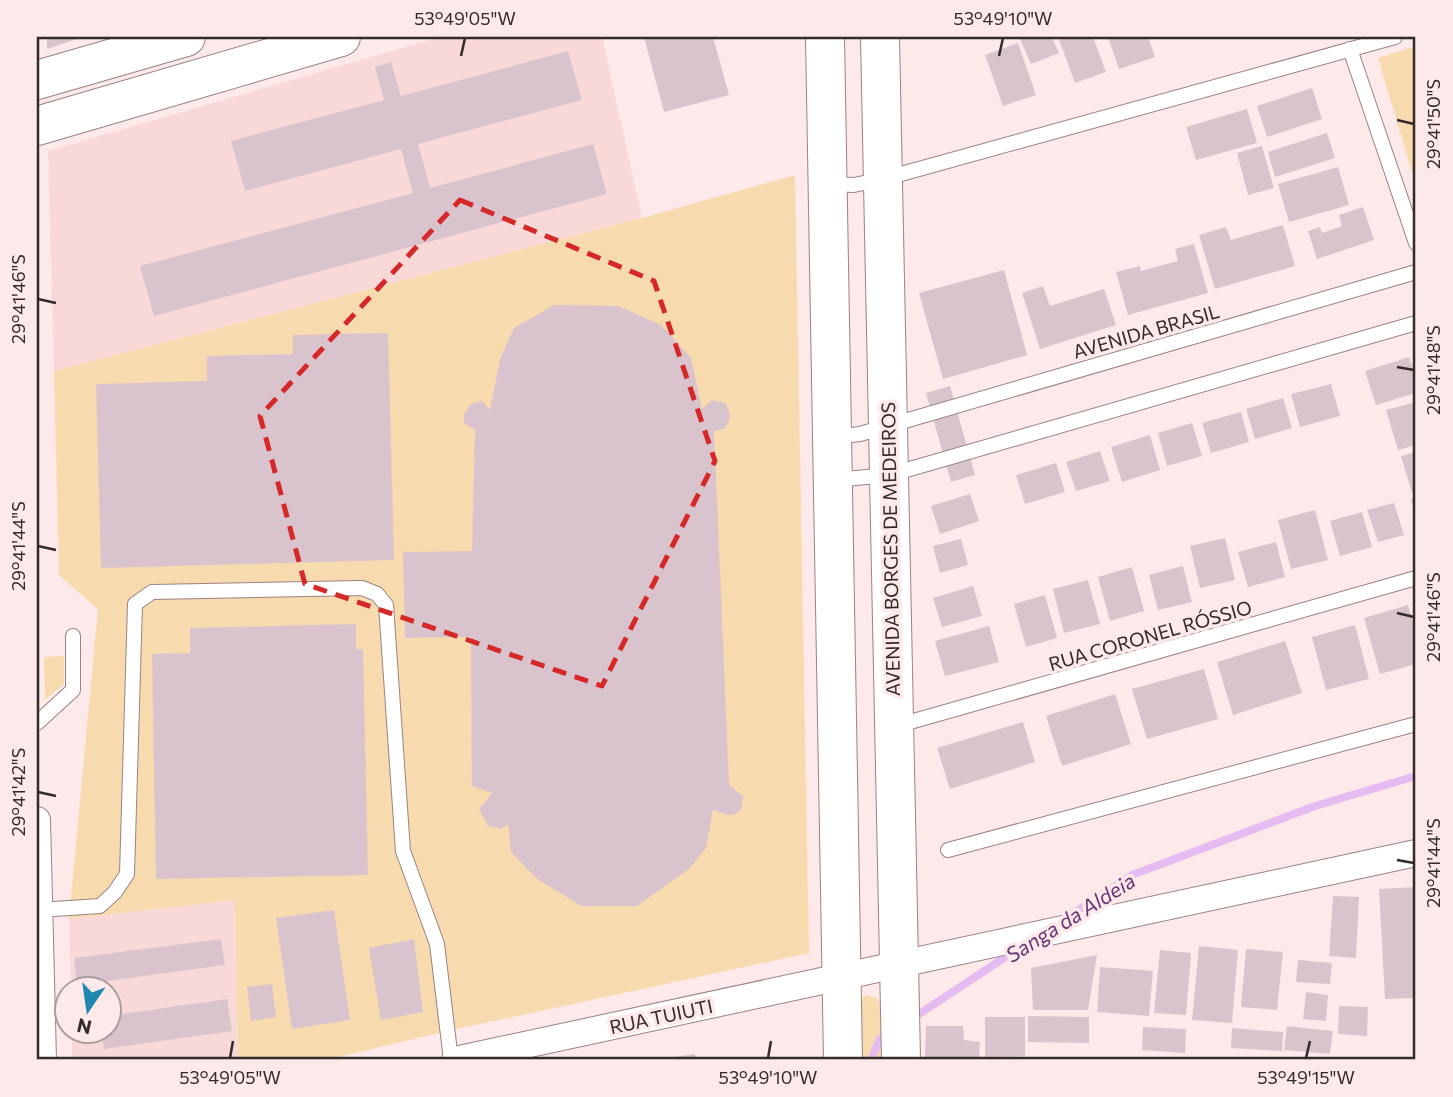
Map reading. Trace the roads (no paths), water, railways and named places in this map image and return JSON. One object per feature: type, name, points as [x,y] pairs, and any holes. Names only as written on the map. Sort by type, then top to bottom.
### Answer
[{"type":"main road","points":[[37,80],[186,37]]},
{"type":"main road","points":[[37,126],[341,37]]},
{"type":"main road","name":"AVENIDA BORGES DE MEDEIROS","points":[[825,37],[837,730],[869,972],[901,1060]]},
{"type":"main road","name":"AVENIDA BORGES DE MEDEIROS","points":[[843,1060],[869,972],[894,727],[880,37]]},
{"type":"main road","points":[[837,730],[894,727]]},
{"type":"street","points":[[37,820],[43,1060]]},
{"type":"street","name":"RUA TUIUTI","points":[[453,1060],[1416,853]]},
{"type":"lane","points":[[828,184],[854,185],[883,179],[1395,37]]},
{"type":"lane","points":[[1350,49],[1416,243]]},
{"type":"lane","name":"AVENIDA BRASIL","points":[[832,437],[860,434],[1416,272]]},
{"type":"lane","points":[[833,481],[889,475],[1416,323]]},
{"type":"lane","name":"RUA CORONEL RÓSSIO","points":[[894,727],[1416,578]]},
{"type":"lane","points":[[39,911],[100,906],[115,892],[127,874],[135,604],[152,592],[362,588],[377,594],[386,605],[403,851],[438,944],[453,1060]]},
{"type":"lane","points":[[37,723],[73,690],[73,636]]},
{"type":"lane","points":[[948,850],[1416,724]]},
{"type":"waterway","name":"Sanga da Aldeia","points":[[1066,918],[1132,875],[1315,806],[1416,776]]},
{"type":"waterway","name":"Sanga da Aldeia","points":[[913,1018],[1019,948]]},
{"type":"waterway","name":"Sanga da Aldeia","points":[[871,1060],[880,1039],[890,1032]]}]
